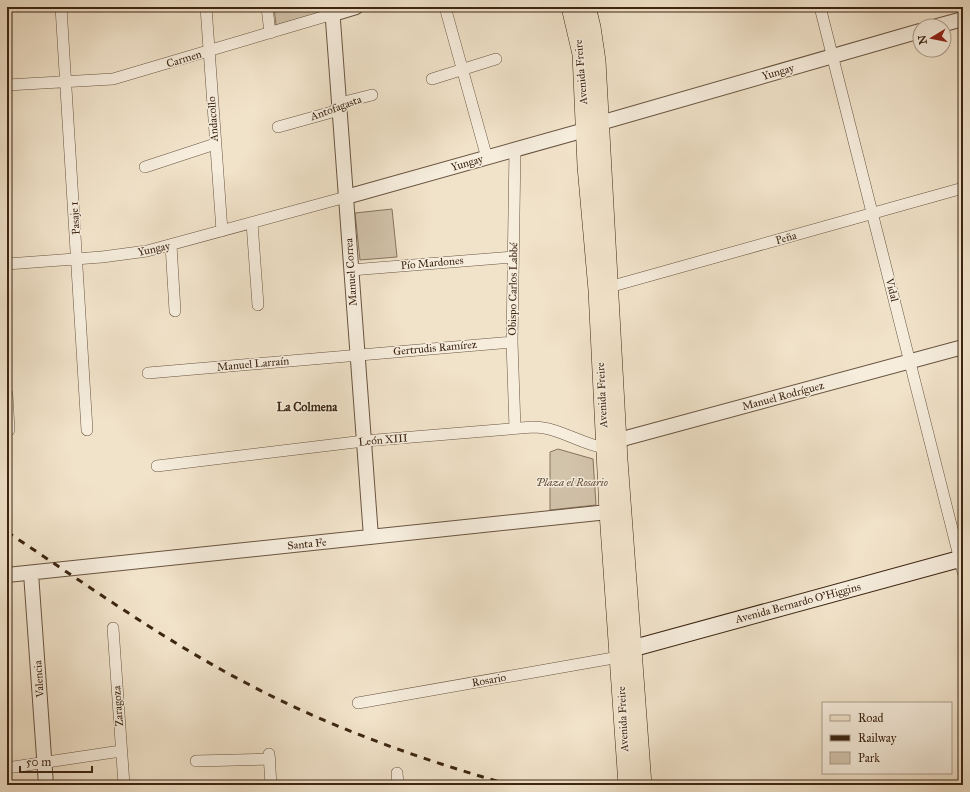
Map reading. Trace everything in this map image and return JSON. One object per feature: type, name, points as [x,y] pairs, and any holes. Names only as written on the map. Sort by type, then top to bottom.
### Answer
[{"type":"main road","name":"Avenida Freire","points":[[570,7],[575,23],[581,54],[592,127],[609,287],[612,444],[608,512],[619,657],[626,785]]},
{"type":"main road","name":"Avenida Freire","points":[[587,7],[594,38],[592,127],[596,290],[612,444],[625,531],[643,785]]},
{"type":"main road","points":[[608,512],[625,531]]},
{"type":"main road","name":"Avenida Bernardo O'Higgins","points":[[634,648],[962,563]]},
{"type":"main road","points":[[616,630],[624,641],[634,648]]},
{"type":"street","name":"Pasaje 1","points":[[61,7],[87,430]]},
{"type":"street","name":"Andacollo","points":[[206,7],[222,231]]},
{"type":"street","points":[[267,7],[270,33]]},
{"type":"street","name":"Carmen","points":[[7,86],[113,79],[270,33],[332,10],[356,7]]},
{"type":"street","points":[[445,7],[461,70],[487,158]]},
{"type":"street","name":"Vidal","points":[[820,7],[962,563]]},
{"type":"street","name":"Manuel Correa","points":[[332,10],[370,537]]},
{"type":"street","points":[[952,22],[963,19]]},
{"type":"street","name":"Yungay","points":[[7,264],[128,255],[172,245],[487,158],[912,33]]},
{"type":"street","points":[[432,79],[496,58]]},
{"type":"street","name":"Antofagasta","points":[[278,127],[332,112],[348,101],[372,95]]},
{"type":"street","points":[[145,167],[215,144]]},
{"type":"street","name":"Obispo Carlos Labbé","points":[[515,149],[512,342],[515,428]]},
{"type":"street","name":"Peña","points":[[609,287],[963,188]]},
{"type":"street","points":[[252,223],[258,305]]},
{"type":"street","points":[[172,245],[175,311]]},
{"type":"street","name":"Pío Mardones","points":[[351,270],[513,257]]},
{"type":"street","name":"Gertrudis Ramírez","points":[[357,355],[512,342]]},
{"type":"street","name":"Manuel Rodríguez","points":[[612,444],[963,348]]},
{"type":"street","name":"Manuel Larraín","points":[[148,372],[357,355]]},
{"type":"street","points":[[7,394],[9,430]]},
{"type":"street","name":"León XIII","points":[[157,466],[364,441],[515,428],[548,428],[592,446],[612,444]]},
{"type":"street","name":"Santa Fe","points":[[7,575],[608,512]]},
{"type":"street","name":"Valencia","points":[[31,573],[46,785]]},
{"type":"street","name":"Zaragoza","points":[[113,628],[124,785]]},
{"type":"street","name":"Rosario","points":[[358,703],[619,657]]},
{"type":"street","points":[[7,768],[121,751]]},
{"type":"street","points":[[196,761],[270,756],[271,785]]},
{"type":"street","points":[[397,773],[398,785]]},
{"type":"green space","points":[[274,7],[326,7],[327,11],[276,25]]},
{"type":"green space","points":[[392,209],[397,257],[360,260],[355,213]]},
{"type":"green space","name":"Plaza el Rosario","points":[[558,449],[593,459],[596,505],[550,510],[550,452]]},
{"type":"railway","points":[[7,532],[155,630],[216,667],[279,700],[311,715],[376,741],[510,785]]},
{"type":"district","name":"La Colmena","points":[[307,407]]}]
